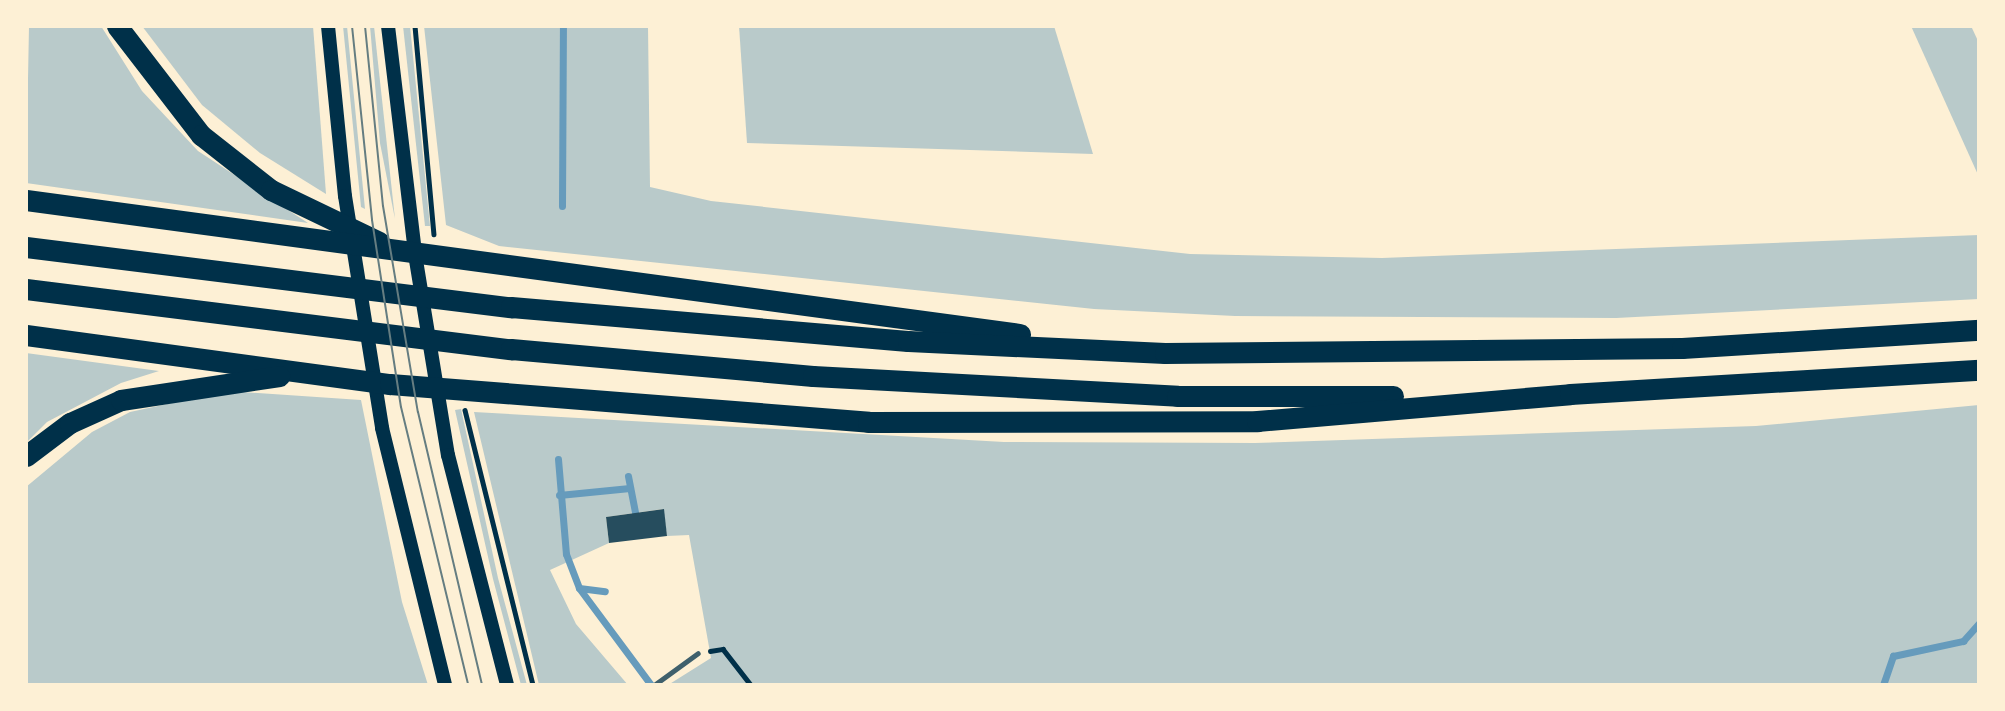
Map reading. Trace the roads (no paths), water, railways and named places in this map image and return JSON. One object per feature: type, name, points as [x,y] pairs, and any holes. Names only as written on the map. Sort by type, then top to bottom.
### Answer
[{"type":"highway","points":[[117,26],[201,135],[248,172],[317,215],[404,253]]},
{"type":"highway","points":[[26,200],[404,253],[1165,353]]},
{"type":"highway","points":[[26,247],[329,287],[511,307],[908,341],[1165,353],[1682,348],[1979,330]]},
{"type":"highway","points":[[26,289],[511,349],[995,388],[1177,396],[1570,394]]},
{"type":"highway","points":[[26,335],[306,375],[512,396],[869,422],[1257,421],[1570,394],[1979,370]]},
{"type":"highway","points":[[26,456],[70,423],[121,400],[172,387],[306,375]]},
{"type":"main road","points":[[328,26],[345,196],[382,428],[444,685]]},
{"type":"main road","points":[[388,26],[413,241],[448,455],[507,685]]},
{"type":"lane","points":[[654,685],[698,653]]},
{"type":"waterway","points":[[562,206],[563,26]]},
{"type":"waterway","points":[[558,459],[566,554],[579,588],[651,685]]},
{"type":"waterway","points":[[628,476],[635,513]]},
{"type":"waterway","points":[[559,495],[630,488]]},
{"type":"waterway","points":[[579,588],[605,591]]},
{"type":"waterway","points":[[1883,685],[1893,656],[1963,641],[1979,623]]},
{"type":"tram line","points":[[352,26],[372,220],[401,407],[468,685]]},
{"type":"tram line","points":[[365,26],[383,206],[418,412],[482,685]]}]
